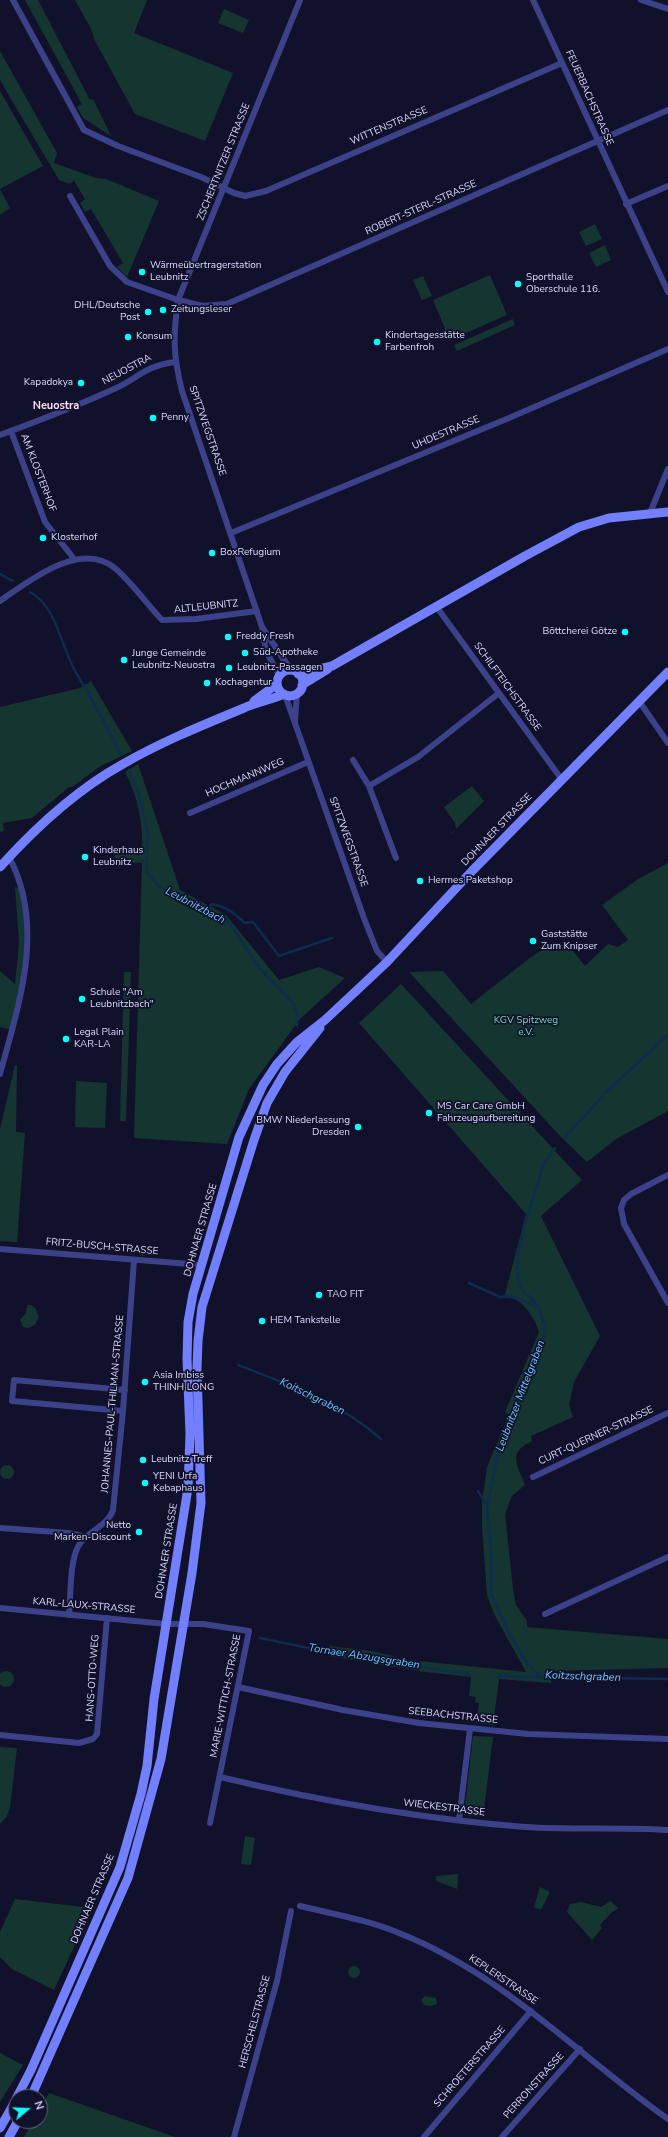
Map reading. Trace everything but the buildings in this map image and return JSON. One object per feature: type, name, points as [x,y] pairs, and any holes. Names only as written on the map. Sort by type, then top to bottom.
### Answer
[{"type":"main road","points":[[0,867],[44,821],[117,767],[188,732],[246,706],[285,695],[292,695],[332,666],[436,606],[579,527],[601,520],[668,512]]},
{"type":"main road","points":[[246,706],[278,680],[295,672],[332,666]]},
{"type":"main road","points":[[295,672],[300,689]]},
{"type":"main road","name":"DOHNAER STRASSE","points":[[22,2089],[120,1867],[147,1766],[154,1699],[188,1488],[190,1434],[187,1359],[188,1322],[193,1294],[239,1137],[263,1085],[297,1042],[325,1020],[388,962],[562,780],[668,672]]},
{"type":"main road","points":[[278,680],[280,692],[285,695]]},
{"type":"main road","name":"DOHNAER STRASSE","points":[[35,2089],[128,1878],[161,1759],[201,1503],[197,1361],[202,1307],[267,1103],[285,1072],[325,1020]]},
{"type":"main road","points":[[0,2128],[8,2114]]},
{"type":"street","name":"WITTENSTRASSE","points":[[13,0],[84,130],[118,146],[201,177],[223,189],[245,196],[255,195],[562,63]]},
{"type":"street","name":"ZSCHERTNITZER STRASSE","points":[[174,333],[178,300],[300,0]]},
{"type":"street","name":"FEUERBACHSTRASSE","points":[[533,0],[668,292]]},
{"type":"street","points":[[641,0],[668,9]]},
{"type":"street","name":"ROBERT-STERL-STRASSE","points":[[178,300],[203,306],[227,304],[668,110]]},
{"type":"street","points":[[626,204],[668,186]]},
{"type":"street","points":[[70,196],[110,266],[120,276],[135,285],[178,300]]},
{"type":"street","name":"SPITZWEGSTRASSE","points":[[174,333],[174,362],[182,391],[258,611],[262,627]]},
{"type":"street","name":"UHDESTRASSE","points":[[231,533],[509,418],[668,349]]},
{"type":"street","name":"NEUOSTRA","points":[[0,435],[115,389],[145,369],[160,364],[174,362]]},
{"type":"street","name":"AM KLOSTERHOF","points":[[11,431],[45,522],[75,560]]},
{"type":"street","points":[[650,513],[668,469]]},
{"type":"street","name":"ALTLEUBNITZ","points":[[0,601],[53,567],[75,560],[101,560],[115,568],[130,582],[162,620],[196,619],[258,611]]},
{"type":"street","name":"SCHILFTEICHSTRASSE","points":[[436,606],[562,780]]},
{"type":"street","points":[[262,627],[295,672]]},
{"type":"street","points":[[262,627],[266,651],[278,680]]},
{"type":"street","name":"SPITZWEGSTRASSE","points":[[295,726],[300,689]]},
{"type":"street","points":[[369,786],[418,756],[499,694]]},
{"type":"street","name":"SPITZWEGSTRASSE","points":[[285,695],[365,921],[377,950],[388,962]]},
{"type":"street","points":[[639,701],[668,743]]},
{"type":"street","points":[[353,760],[369,786],[396,858]]},
{"type":"street","name":"HOCHMANNWEG","points":[[190,813],[308,762]]},
{"type":"street","points":[[0,1074],[23,992],[27,950],[27,912],[23,889],[9,857]]},
{"type":"street","points":[[668,1175],[631,1194],[624,1200],[621,1208],[624,1224],[668,1303]]},
{"type":"street","name":"FRITZ-BUSCH-STRASSE","points":[[0,1249],[202,1265]]},
{"type":"street","name":"JOHANNES-PAUL-THILMAN-STRASSE","points":[[69,1615],[75,1553],[86,1537],[110,1517],[113,1510],[125,1390],[134,1260]]},
{"type":"street","points":[[123,1411],[12,1401],[14,1380],[125,1390]]},
{"type":"street","name":"CURT-QUERNER-STRASSE","points":[[532,1477],[668,1413]]},
{"type":"street","points":[[0,1528],[70,1533],[86,1537]]},
{"type":"street","points":[[545,1614],[668,1558]]},
{"type":"street","name":"KARL-LAUX-STRASSE","points":[[0,1608],[166,1624]]},
{"type":"street","name":"HANS-OTTO-WEG","points":[[0,1735],[79,1743],[93,1739],[98,1734],[108,1618]]},
{"type":"street","name":"MARIE-WITTICH-STRASSE","points":[[166,1624],[203,1624],[249,1631],[210,1823]]},
{"type":"street","name":"SEEBACHSTRASSE","points":[[238,1687],[406,1721],[470,1729],[590,1737],[668,1739]]},
{"type":"street","points":[[459,1820],[470,1729]]},
{"type":"street","name":"WIECKESTRASSE","points":[[220,1777],[354,1805],[459,1820],[543,1828],[668,1830]]},
{"type":"street","name":"KEPLERSTRASSE","points":[[300,1906],[398,1932],[460,1962],[531,2011],[580,2049],[640,2100],[668,2119]]},
{"type":"street","name":"HERSCHELSTRASSE","points":[[234,2137],[277,1981],[291,1911]]},
{"type":"street","name":"SCHROETERSTRASSE","points":[[424,2137],[531,2011]]},
{"type":"street","name":"PERRONSTRASSE","points":[[502,2137],[580,2049]]},
{"type":"green space","points":[[25,0],[38,0],[90,100],[93,99],[111,136],[83,118],[77,107],[82,104]]},
{"type":"green space","points":[[75,0],[147,0],[134,33],[233,73],[205,141],[135,114],[95,41],[91,29]]},
{"type":"green space","points":[[224,9],[249,20],[243,33],[218,23]]},
{"type":"green space","points":[[0,51],[57,153],[54,163],[96,178],[106,179],[159,201],[127,277],[117,267],[123,263],[91,209],[85,212],[80,203],[85,199],[74,181],[69,184],[59,180],[0,80]]},
{"type":"green space","points":[[0,91],[43,166],[0,189]]},
{"type":"green space","points":[[0,189],[10,208],[0,215]]},
{"type":"green space","points":[[595,224],[602,239],[586,246],[579,232]]},
{"type":"green space","points":[[605,245],[611,260],[596,267],[589,253]]},
{"type":"green space","points":[[490,275],[507,315],[450,340],[433,300]]},
{"type":"green space","points":[[423,276],[432,296],[422,300],[413,280]]},
{"type":"green space","points":[[513,319],[515,325],[457,351],[454,345]]},
{"type":"green space","points":[[91,681],[132,751],[99,767],[72,787],[69,787],[32,818],[3,823],[4,831],[0,832],[0,707],[80,688]]},
{"type":"green space","points":[[138,764],[180,890],[226,915],[279,980],[319,967],[345,978],[300,1019],[249,1089],[227,1144],[134,1138],[142,863],[115,862],[115,850],[142,851],[142,830],[139,810],[130,781],[125,772]]},
{"type":"green space","points":[[472,786],[484,801],[456,829],[455,823],[444,807]]},
{"type":"green space","name":"KGV Spitzweg e.V.","points":[[668,863],[668,1111],[616,1139],[587,1162],[561,1137],[409,972],[443,971],[471,1004],[531,957],[555,942],[562,951],[569,946],[585,966],[608,944],[618,947],[628,940],[602,905],[638,879]]},
{"type":"green space","points":[[15,887],[23,889],[27,950],[12,1030],[0,1027],[0,971],[15,984],[19,943]]},
{"type":"green space","points":[[124,972],[131,972],[126,1121],[120,1121]]},
{"type":"green space","points":[[401,984],[582,1180],[541,1216],[600,1336],[574,1382],[569,1405],[573,1417],[531,1436],[532,1441],[524,1445],[519,1450],[517,1455],[517,1465],[525,1485],[512,1496],[505,1514],[516,1605],[527,1621],[527,1627],[668,1639],[668,1668],[551,1671],[551,1683],[499,1679],[493,1725],[476,1723],[479,1703],[475,1702],[476,1697],[469,1696],[471,1677],[426,1672],[328,1656],[330,1646],[372,1651],[409,1660],[526,1672],[494,1614],[487,1595],[482,1526],[482,1502],[487,1467],[509,1415],[505,1412],[539,1332],[531,1314],[521,1304],[516,1300],[504,1298],[526,1214],[359,1023]]},
{"type":"green space","points":[[15,1065],[17,1065],[16,1132],[25,1133],[17,1242],[0,1241],[0,1129]]},
{"type":"green space","points":[[76,1081],[107,1083],[105,1128],[75,1127]]},
{"type":"green space","points":[[27,1305],[31,1305],[36,1309],[39,1317],[35,1325],[28,1328],[23,1327],[20,1320],[26,1313]]},
{"type":"green space","points":[[7,1465],[12,1467],[14,1472],[12,1477],[7,1479],[2,1477],[0,1472],[2,1467]]},
{"type":"green space","points":[[6,1671],[12,1673],[14,1679],[12,1685],[6,1687],[0,1685],[-2,1679],[0,1673]]},
{"type":"green space","points":[[473,1736],[493,1737],[483,1817],[464,1815]]},
{"type":"green space","points":[[0,1747],[17,1748],[10,1808],[7,1816],[0,1824]]},
{"type":"green space","points":[[245,1836],[255,1838],[251,1865],[241,1864]]},
{"type":"green space","points":[[458,1874],[457,1889],[436,1881],[436,1876]]},
{"type":"green space","points":[[540,1887],[550,1892],[541,1910],[534,1907]]},
{"type":"green space","points":[[15,1899],[92,1908],[54,1990],[12,1969],[0,1957],[0,1932]]},
{"type":"green space","points":[[610,1901],[619,1908],[612,1912],[600,1925],[602,1928],[592,1940],[567,1912],[570,1904],[581,1902],[601,1907]]},
{"type":"green space","points":[[352,1966],[356,1966],[360,1972],[356,1978],[352,1978],[348,1974],[348,1970]]},
{"type":"green space","points":[[425,1996],[436,1998],[437,2004],[430,2006],[424,2005],[421,2000]]},
{"type":"green space","points":[[0,2053],[23,2065],[0,2102]]},
{"type":"green space","points":[[49,2093],[175,2137],[24,2137],[28,2129],[48,2129]]},
{"type":"waterway","name":"Leubnitzbach","points":[[0,574],[13,581]]},
{"type":"waterway","name":"Leubnitzbach","points":[[30,592],[39,599],[52,617],[70,661],[121,755]]},
{"type":"waterway","name":"Leubnitzbach","points":[[129,770],[139,794],[148,836],[146,872],[159,886],[204,912],[225,920],[232,927],[260,969],[293,1003],[297,1013],[297,1026]]},
{"type":"waterway","points":[[204,912],[212,904],[230,911],[245,923],[253,922],[279,956],[332,938]]},
{"type":"waterway","name":"Leubnitzer Mittelgraben","points":[[605,1093],[668,1035]]},
{"type":"waterway","name":"Leubnitzer Mittelgraben","points":[[565,1137],[603,1096]]},
{"type":"waterway","points":[[540,1174],[545,1162],[555,1148]]},
{"type":"waterway","name":"Leubnitzer Mittelgraben","points":[[540,1177],[519,1248],[518,1276],[522,1290],[531,1298],[540,1311],[545,1333],[501,1441],[487,1505],[491,1552],[491,1594],[509,1633],[523,1657],[532,1669],[542,1677],[668,1679]]},
{"type":"waterway","points":[[469,1283],[500,1297],[511,1296],[537,1307]]},
{"type":"waterway","name":"Koitschgraben","points":[[238,1365],[295,1387],[331,1405],[349,1415],[381,1439]]},
{"type":"waterway","name":"Koitschgraben","points":[[478,1491],[486,1504]]},
{"type":"waterway","name":"Tornaer Abzugsgraben","points":[[260,1638],[364,1658],[470,1674]]},
{"type":"waterway","name":"Tornaer Abzugsgraben","points":[[499,1676],[540,1677]]},
{"type":"place","name":"Wärmeübertragerstation Leubnitz","points":[[142,272]]},
{"type":"place","name":"Sporthalle Oberschule 116.","points":[[518,284]]},
{"type":"place","name":"Zeitungsleser","points":[[163,310]]},
{"type":"place","name":"DHL/Deutsche Post","points":[[148,312]]},
{"type":"place","name":"Konsum","points":[[128,337]]},
{"type":"place","name":"Kindertagesstätte Farbenfroh","points":[[377,342]]},
{"type":"place","name":"Kapadokya","points":[[81,383]]},
{"type":"place","name":"Penny","points":[[153,418]]},
{"type":"place","name":"Klosterhof","points":[[43,538]]},
{"type":"place","name":"BoxRefugium","points":[[212,553]]},
{"type":"place","name":"Böttcherei Götze","points":[[625,632]]},
{"type":"place","name":"Freddy Fresh","points":[[228,637]]},
{"type":"place","name":"Süd-Apotheke","points":[[245,653]]},
{"type":"place","name":"Junge Gemeinde Leubnitz-Neuostra","points":[[124,660]]},
{"type":"place","name":"Leubnitz-Passagen","points":[[229,668]]},
{"type":"place","name":"Kochagentur","points":[[207,683]]},
{"type":"place","name":"Kinderhaus Leubnitz","points":[[85,857]]},
{"type":"place","name":"Hermes Paketshop","points":[[420,881]]},
{"type":"place","name":"Gaststätte Zum Knipser","points":[[533,941]]},
{"type":"place","name":"Schule \"Am Leubnitzbach\"","points":[[82,999]]},
{"type":"place","name":"Legal Plain KAR-LA","points":[[66,1039]]},
{"type":"place","name":"MS Car Care GmbH Fahrzeugaufbereitung","points":[[429,1113]]},
{"type":"place","name":"BMW Niederlassung Dresden","points":[[358,1127]]},
{"type":"place","name":"TAO FIT","points":[[319,1295]]},
{"type":"place","name":"HEM Tankstelle","points":[[262,1321]]},
{"type":"place","name":"Asia Imbiss THINH LONG","points":[[145,1382]]},
{"type":"place","name":"Leubnitz Treff","points":[[143,1460]]},
{"type":"place","name":"YENI Urfa Kebaphaus","points":[[145,1483]]},
{"type":"place","name":"Netto Marken-Discount","points":[[139,1532]]},
{"type":"district","name":"Neuostra","points":[[56,406]]},
{"type":"water label","name":"Koitzschgraben","points":[[583,1677]]}]
